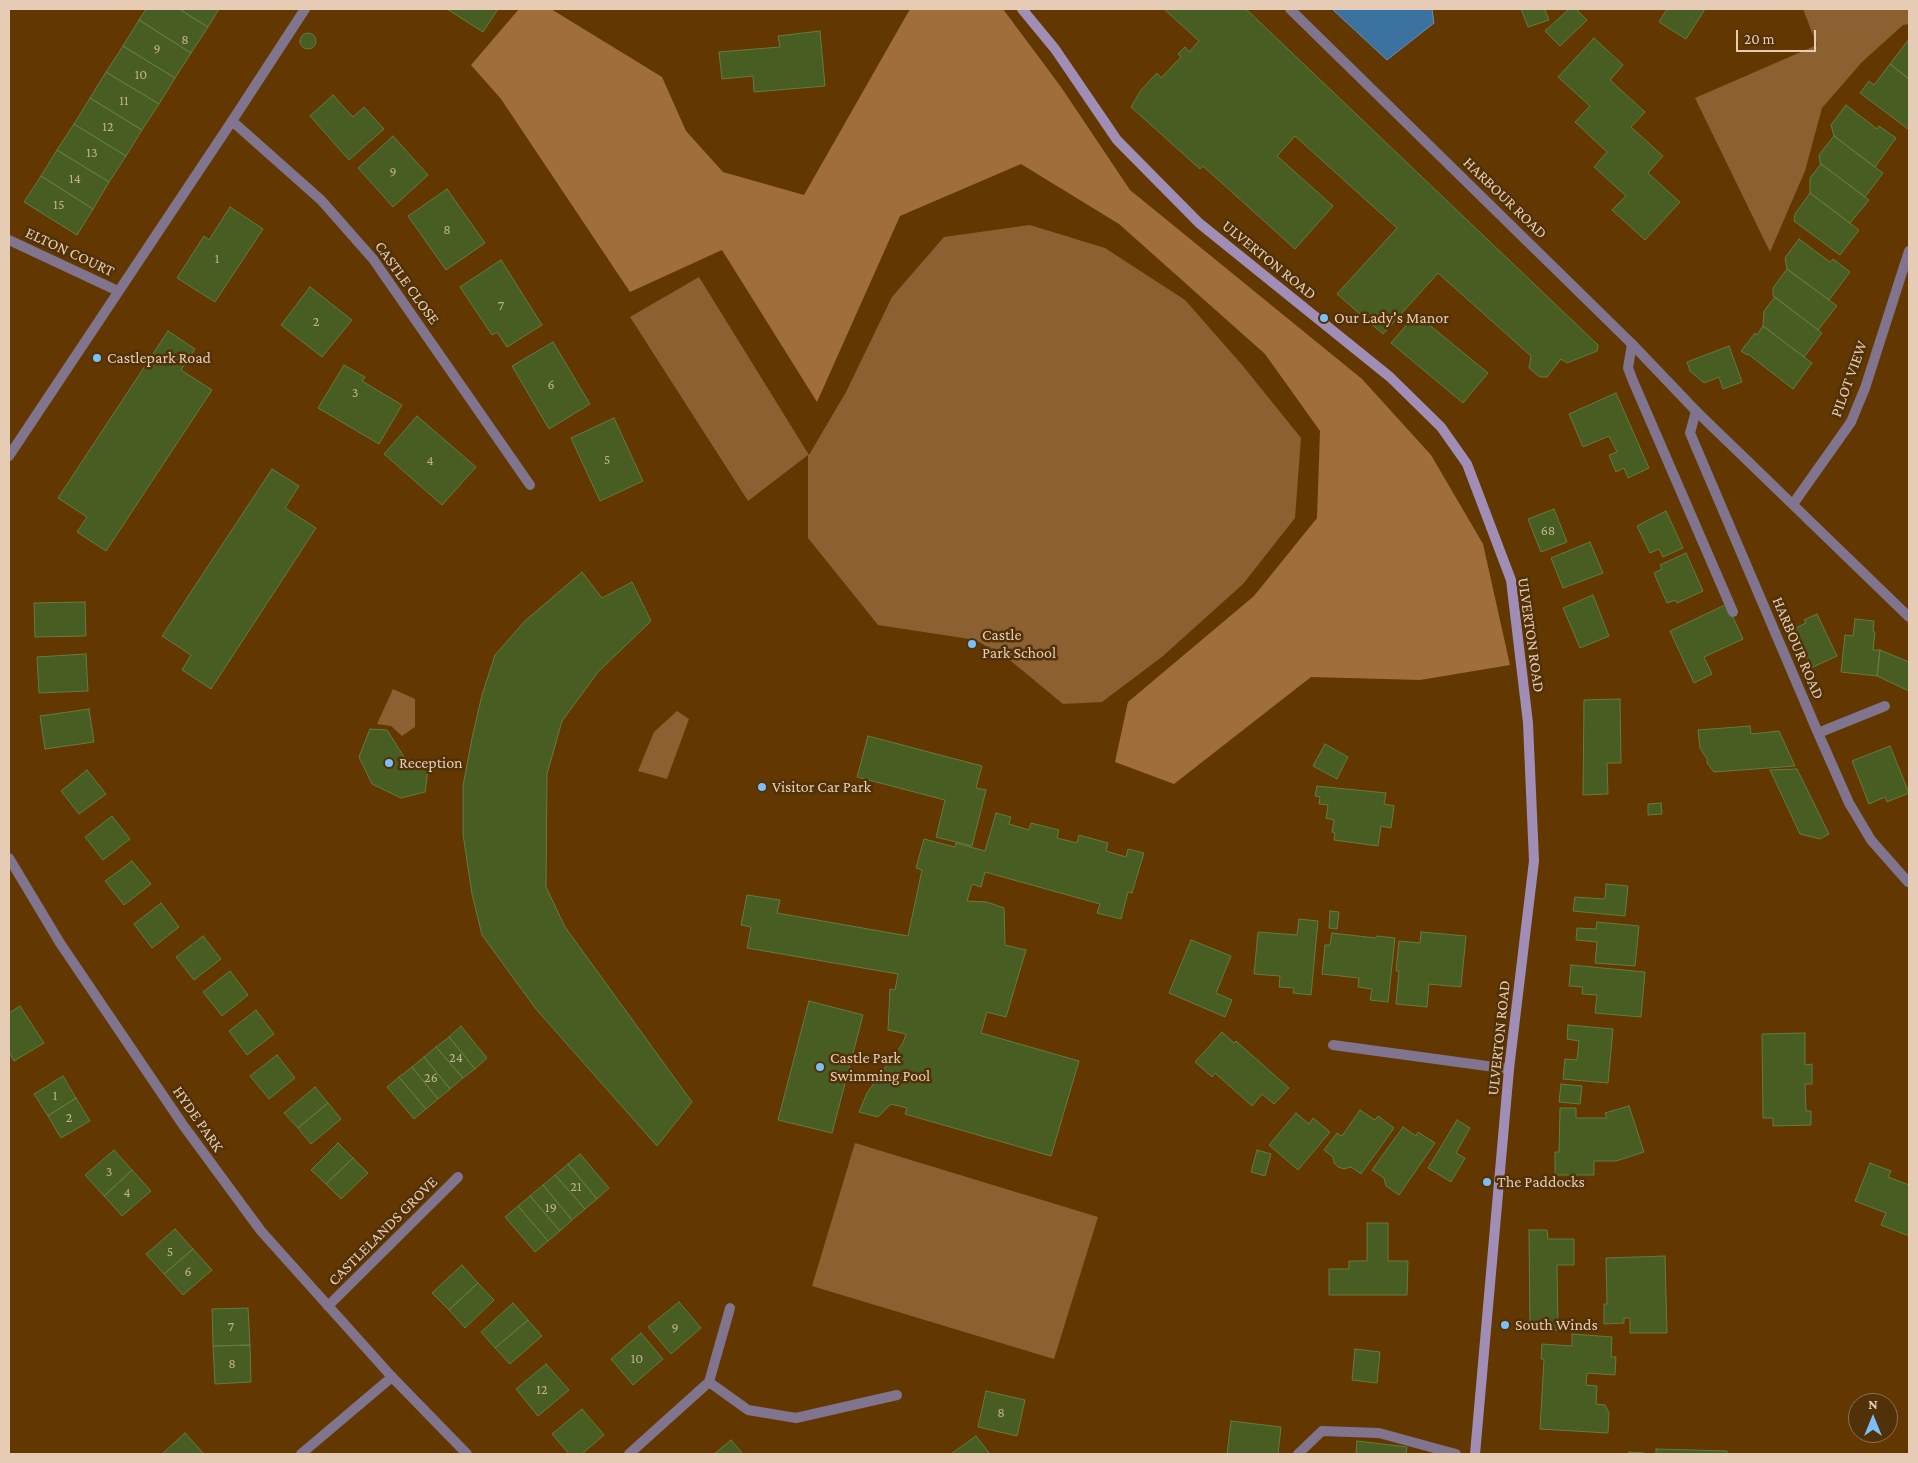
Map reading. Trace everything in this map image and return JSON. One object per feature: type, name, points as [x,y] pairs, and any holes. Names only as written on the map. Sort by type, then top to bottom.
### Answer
[{"type":"main road","name":"ULVERTON ROAD","points":[[1022,9],[1055,49],[1117,140],[1198,224],[1390,377],[1441,427],[1467,464],[1511,580],[1528,723],[1534,861],[1509,1068],[1475,1454]]},
{"type":"street","points":[[9,456],[305,9]]},
{"type":"street","name":"HARBOUR ROAD","points":[[1290,9],[1632,344],[1696,412],[1909,617]]},
{"type":"street","name":"CASTLE CLOSE","points":[[232,120],[321,200],[373,259],[530,485]]},
{"type":"street","name":"ELTON COURT","points":[[9,240],[118,291]]},
{"type":"street","name":"PILOT VIEW","points":[[1793,504],[1851,422],[1904,280],[1909,251]]},
{"type":"street","points":[[1632,344],[1628,368],[1733,612]]},
{"type":"street","name":"HARBOUR ROAD","points":[[1696,412],[1690,432],[1849,803],[1871,840],[1908,882]]},
{"type":"street","points":[[1818,733],[1885,706]]},
{"type":"street","name":"HYDE PARK","points":[[9,858],[60,943],[183,1125],[261,1230],[392,1377],[467,1454]]},
{"type":"street","points":[[1333,1045],[1509,1068]]},
{"type":"street","name":"CASTLELANDS GROVE","points":[[328,1306],[458,1177]]},
{"type":"street","points":[[629,1454],[709,1382],[730,1308]]},
{"type":"street","points":[[300,1454],[392,1377]]},
{"type":"street","points":[[709,1382],[748,1410],[796,1418],[897,1395]]},
{"type":"street","points":[[1298,1454],[1322,1431],[1379,1433],[1456,1454]]},
{"type":"shaded area","points":[[519,9],[551,9],[662,77],[686,131],[723,172],[804,195],[910,9],[1003,9],[1061,87],[1130,190],[1362,379],[1431,455],[1483,544],[1510,665],[1420,680],[1311,677],[1174,784],[1115,762],[1128,702],[1254,596],[1317,518],[1320,431],[1265,354],[1119,224],[1021,164],[900,216],[817,402],[722,250],[630,292],[501,99],[471,65]]},
{"type":"shaded area","points":[[1803,9],[1909,9],[1909,24],[1903,25],[1862,62],[1822,108],[1805,171],[1770,252],[1695,98],[1817,45]]},
{"type":"shaded area","points":[[1030,225],[1105,248],[1185,300],[1243,366],[1301,438],[1295,518],[1243,584],[1163,656],[1102,702],[1063,704],[1011,661],[976,640],[878,625],[808,538],[808,455],[748,501],[630,317],[699,277],[809,455],[846,392],[892,297],[944,237]]},
{"type":"shaded area","points":[[393,689],[415,699],[415,727],[402,736],[391,726],[377,724]]},
{"type":"shaded area","points":[[677,711],[689,719],[667,779],[638,771],[654,732]]},
{"type":"shaded area","points":[[855,1143],[1098,1217],[1054,1359],[812,1286]]},
{"type":"water","points":[[1332,9],[1432,9],[1434,23],[1387,60]]},
{"type":"building","points":[[146,9],[179,9],[208,27],[191,53],[139,20]]},
{"type":"building","points":[[179,9],[219,9],[208,27]]},
{"type":"building","points":[[447,9],[498,9],[483,32]]},
{"type":"building","points":[[1164,9],[1246,9],[1598,345],[1597,351],[1567,363],[1561,359],[1547,377],[1540,377],[1529,368],[1531,356],[1438,273],[1383,334],[1337,294],[1397,228],[1295,136],[1277,156],[1333,206],[1295,249],[1203,166],[1200,169],[1131,107],[1141,90],[1157,73],[1161,78],[1181,57],[1178,54],[1185,47],[1189,52],[1199,41]]},
{"type":"building","points":[[1521,9],[1547,9],[1545,10],[1549,20],[1528,27]]},
{"type":"building","points":[[1569,9],[1576,9],[1587,20],[1560,46],[1545,31]]},
{"type":"building","points":[[1667,9],[1705,9],[1686,39],[1659,22]]},
{"type":"building","points":[[139,20],[191,53],[175,78],[123,46]]},
{"type":"building","points":[[820,31],[825,86],[754,92],[753,76],[722,79],[719,52],[780,47],[778,36]]},
{"type":"building","points":[[305,33],[311,33],[316,38],[314,47],[305,49],[300,44],[300,38]]},
{"type":"building","points":[[1594,38],[1623,65],[1610,80],[1645,112],[1631,127],[1663,156],[1648,173],[1680,202],[1645,240],[1612,210],[1626,196],[1594,167],[1607,152],[1575,122],[1590,106],[1558,77]]},
{"type":"building","points":[[1909,39],[1909,79],[1890,64]]},
{"type":"building","points":[[123,46],[175,78],[159,104],[106,72]]},
{"type":"building","points":[[1890,64],[1909,79],[1908,129],[1860,93],[1869,81],[1874,85]]},
{"type":"building","points":[[106,72],[159,104],[142,130],[90,98]]},
{"type":"building","points":[[333,95],[353,117],[364,107],[384,129],[349,160],[310,116]]},
{"type":"building","points":[[90,98],[142,130],[126,156],[74,124]]},
{"type":"building","points":[[1846,105],[1877,129],[1879,126],[1896,138],[1875,167],[1834,136],[1831,125]]},
{"type":"building","points":[[74,124],[126,156],[109,182],[57,150]]},
{"type":"building","points":[[393,136],[428,175],[393,207],[358,168]]},
{"type":"building","points":[[1834,136],[1883,173],[1865,197],[1820,163],[1819,155]]},
{"type":"building","points":[[57,150],[109,182],[93,209],[41,176]]},
{"type":"building","points":[[1821,164],[1869,200],[1850,223],[1810,193],[1810,178]]},
{"type":"building","points":[[41,176],[93,209],[77,235],[24,202]]},
{"type":"building","points":[[447,189],[485,243],[446,270],[408,216]]},
{"type":"building","points":[[1810,193],[1859,230],[1840,255],[1794,221],[1795,214]]},
{"type":"building","points":[[230,207],[263,229],[215,302],[177,278],[204,236],[209,240]]},
{"type":"building","points":[[1799,239],[1830,262],[1833,259],[1850,272],[1829,300],[1787,269],[1785,258]]},
{"type":"building","points":[[501,260],[542,325],[507,347],[497,332],[492,335],[460,287]]},
{"type":"building","points":[[1787,269],[1837,306],[1818,330],[1773,296],[1773,288]]},
{"type":"building","points":[[310,287],[352,320],[322,357],[281,325]]},
{"type":"building","points":[[1775,297],[1822,333],[1804,357],[1763,326],[1764,311]]},
{"type":"building","points":[[1416,314],[1488,373],[1463,403],[1391,343]]},
{"type":"building","points":[[1763,326],[1812,363],[1793,389],[1748,354],[1741,351]]},
{"type":"building","points":[[168,331],[195,349],[181,370],[212,390],[106,551],[77,532],[87,517],[58,498]]},
{"type":"building","points":[[553,342],[590,404],[549,429],[512,366]]},
{"type":"building","points":[[1729,346],[1742,382],[1723,389],[1719,377],[1704,383],[1690,371],[1687,362]]},
{"type":"building","points":[[344,365],[365,377],[362,381],[402,405],[379,444],[318,408]]},
{"type":"building","points":[[1616,393],[1649,468],[1628,478],[1624,468],[1616,472],[1609,455],[1617,452],[1609,436],[1583,447],[1569,414]]},
{"type":"building","points":[[417,416],[476,467],[442,505],[384,454]]},
{"type":"building","points":[[614,418],[643,481],[600,501],[571,438]]},
{"type":"building","points":[[272,469],[299,486],[285,508],[316,528],[211,689],[182,670],[191,655],[162,636]]},
{"type":"building","points":[[1554,509],[1567,542],[1541,552],[1528,519]]},
{"type":"building","points":[[1666,511],[1683,548],[1663,557],[1659,549],[1650,553],[1637,526]]},
{"type":"building","points":[[1590,542],[1603,573],[1563,588],[1551,558]]},
{"type":"building","points":[[1686,553],[1703,591],[1677,603],[1676,600],[1667,603],[1654,573],[1662,569],[1660,565]]},
{"type":"building","points":[[582,572],[602,598],[632,582],[651,621],[598,672],[562,721],[547,774],[546,887],[565,927],[692,1102],[657,1146],[536,1009],[482,935],[472,894],[463,834],[463,786],[482,695],[495,655],[525,621]]},
{"type":"building","points":[[1593,595],[1609,636],[1580,648],[1563,608]]},
{"type":"building","points":[[85,602],[86,636],[35,637],[34,603]]},
{"type":"building","points":[[1727,604],[1743,639],[1704,657],[1712,674],[1694,683],[1670,631]]},
{"type":"building","points":[[1817,614],[1837,656],[1811,668],[1793,629],[1806,623],[1804,620]]},
{"type":"building","points":[[1855,619],[1874,621],[1873,650],[1880,650],[1877,676],[1841,672],[1845,635],[1853,636]]},
{"type":"building","points":[[1880,650],[1909,662],[1909,691],[1877,676]]},
{"type":"building","points":[[86,654],[88,691],[39,693],[37,657]]},
{"type":"building","points":[[1620,699],[1621,763],[1607,763],[1608,794],[1583,795],[1584,700]]},
{"type":"building","points":[[89,709],[94,742],[45,749],[40,716]]},
{"type":"building","points":[[1750,726],[1751,734],[1779,731],[1795,766],[1714,772],[1707,763],[1707,759],[1700,748],[1698,730]]},
{"type":"building","name":"Reception","points":[[370,729],[387,730],[404,757],[428,770],[425,792],[401,798],[372,784],[359,757]]},
{"type":"building","points":[[868,736],[982,766],[976,788],[986,790],[972,846],[936,837],[945,800],[857,777]]},
{"type":"building","points":[[1325,744],[1348,757],[1337,779],[1313,766]]},
{"type":"building","points":[[1890,746],[1909,793],[1887,802],[1885,797],[1869,804],[1852,761]]},
{"type":"building","points":[[1797,769],[1829,834],[1820,839],[1800,834],[1770,770]]},
{"type":"building","points":[[87,770],[106,794],[79,814],[61,791]]},
{"type":"building","points":[[1317,786],[1386,793],[1384,804],[1394,806],[1391,828],[1381,826],[1378,846],[1334,840],[1335,833],[1332,832],[1334,820],[1326,818],[1328,805],[1319,804],[1320,797],[1315,796]]},
{"type":"building","points":[[1661,803],[1662,814],[1648,815],[1648,804]]},
{"type":"building","points":[[996,813],[1011,817],[1009,824],[1029,830],[1031,823],[1059,830],[1057,838],[1077,843],[1079,835],[1108,843],[1106,851],[1126,857],[1128,849],[1144,853],[1132,893],[1128,892],[1121,919],[1097,913],[1100,904],[985,872],[981,887],[972,884],[967,901],[987,902],[1004,908],[1005,945],[1026,950],[1006,1017],[987,1012],[981,1033],[1079,1061],[1051,1156],[905,1114],[907,1108],[891,1104],[878,1117],[859,1112],[867,1093],[903,1043],[906,1034],[888,1030],[890,989],[895,990],[898,974],[747,948],[751,927],[741,925],[747,895],[780,900],[777,913],[908,936],[922,870],[916,868],[924,839],[955,847],[956,843],[985,851]]},
{"type":"building","points":[[112,816],[130,839],[103,860],[85,837]]},
{"type":"building","points":[[132,861],[151,884],[124,905],[105,881]]},
{"type":"building","points":[[1606,884],[1628,886],[1625,916],[1573,911],[1575,897],[1605,899]]},
{"type":"building","points":[[161,903],[179,927],[152,948],[134,924]]},
{"type":"building","points":[[1330,911],[1339,912],[1337,929],[1329,928]]},
{"type":"building","points":[[1299,919],[1318,921],[1311,995],[1293,993],[1294,988],[1279,987],[1280,976],[1254,974],[1258,932],[1297,935]]},
{"type":"building","points":[[1597,922],[1639,926],[1635,966],[1595,963],[1597,942],[1576,940],[1577,928],[1596,929]]},
{"type":"building","points":[[1421,932],[1466,936],[1461,987],[1429,984],[1427,1007],[1396,1004],[1399,971],[1396,971],[1399,941],[1420,943]]},
{"type":"building","points":[[1332,933],[1376,938],[1377,936],[1395,938],[1388,1002],[1370,1000],[1372,989],[1358,987],[1359,978],[1322,974],[1325,945],[1330,945]]},
{"type":"building","points":[[203,936],[221,959],[194,980],[176,957]]},
{"type":"building","points":[[1191,940],[1231,956],[1216,993],[1232,1000],[1225,1017],[1169,993]]},
{"type":"building","points":[[1571,965],[1645,972],[1641,1017],[1595,1013],[1597,995],[1582,994],[1583,987],[1569,986]]},
{"type":"building","points":[[230,971],[248,995],[222,1016],[203,992]]},
{"type":"building","name":"Castle Park Swimming Pool","points":[[809,1001],[863,1015],[832,1133],[778,1120]]},
{"type":"building","points":[[20,1006],[44,1043],[14,1061],[9,1052],[9,1013]]},
{"type":"building","points":[[256,1010],[274,1034],[247,1055],[229,1031]]},
{"type":"building","points":[[1568,1025],[1613,1029],[1608,1083],[1563,1079],[1565,1059],[1577,1060],[1579,1041],[1567,1039]]},
{"type":"building","points":[[461,1026],[487,1058],[475,1069],[449,1037]]},
{"type":"building","points":[[1222,1032],[1234,1043],[1236,1041],[1289,1088],[1274,1104],[1262,1094],[1252,1106],[1215,1073],[1212,1077],[1195,1062]]},
{"type":"building","points":[[1805,1033],[1805,1065],[1812,1064],[1812,1084],[1805,1084],[1806,1111],[1811,1111],[1811,1125],[1773,1126],[1773,1118],[1763,1118],[1762,1034]]},
{"type":"building","points":[[449,1037],[475,1069],[463,1078],[436,1047]]},
{"type":"building","points":[[436,1047],[463,1078],[450,1089],[424,1057]]},
{"type":"building","points":[[277,1055],[295,1078],[269,1099],[250,1076]]},
{"type":"building","points":[[424,1057],[450,1089],[438,1099],[412,1067]]},
{"type":"building","points":[[412,1067],[438,1099],[426,1109],[399,1077]]},
{"type":"building","points":[[63,1076],[76,1098],[48,1116],[34,1094]]},
{"type":"building","points":[[399,1077],[426,1109],[414,1119],[387,1087]]},
{"type":"building","points":[[1561,1084],[1582,1086],[1580,1104],[1559,1102]]},
{"type":"building","points":[[315,1087],[328,1103],[298,1128],[284,1113]]},
{"type":"building","points":[[76,1098],[90,1121],[61,1138],[48,1116]]},
{"type":"building","points":[[328,1103],[341,1119],[311,1144],[298,1128]]},
{"type":"building","points":[[1629,1106],[1644,1152],[1616,1161],[1594,1161],[1594,1175],[1555,1175],[1555,1152],[1559,1152],[1560,1108],[1576,1108],[1576,1118],[1607,1118],[1605,1113]]},
{"type":"building","points":[[1360,1110],[1375,1120],[1378,1116],[1394,1128],[1361,1174],[1351,1167],[1344,1169],[1338,1167],[1334,1163],[1333,1157],[1324,1150],[1337,1133],[1342,1136]]},
{"type":"building","points":[[1296,1113],[1309,1124],[1313,1118],[1330,1132],[1298,1170],[1269,1145]]},
{"type":"building","points":[[1457,1120],[1470,1128],[1456,1153],[1465,1158],[1451,1182],[1428,1168]]},
{"type":"building","points":[[1403,1127],[1416,1136],[1418,1132],[1435,1143],[1399,1195],[1386,1186],[1384,1178],[1372,1170]]},
{"type":"building","points":[[338,1143],[353,1158],[326,1184],[311,1170]]},
{"type":"building","points":[[114,1150],[132,1170],[104,1196],[85,1175]]},
{"type":"building","points":[[1257,1150],[1271,1154],[1265,1176],[1251,1172]]},
{"type":"building","points":[[580,1154],[609,1188],[597,1199],[568,1164]]},
{"type":"building","points":[[353,1158],[368,1173],[341,1199],[326,1184]]},
{"type":"building","points":[[1870,1163],[1891,1171],[1888,1177],[1909,1185],[1909,1236],[1881,1225],[1886,1213],[1855,1201]]},
{"type":"building","points":[[568,1164],[597,1199],[585,1209],[555,1175]]},
{"type":"building","points":[[132,1170],[151,1191],[122,1216],[104,1196]]},
{"type":"building","points":[[555,1175],[585,1209],[572,1220],[543,1185]]},
{"type":"building","points":[[543,1185],[572,1220],[560,1231],[530,1196]]},
{"type":"building","points":[[530,1196],[560,1231],[548,1241],[518,1206]]},
{"type":"building","points":[[518,1206],[548,1241],[535,1252],[505,1217]]},
{"type":"building","points":[[1367,1223],[1388,1223],[1388,1261],[1408,1261],[1407,1295],[1329,1295],[1329,1269],[1349,1269],[1349,1261],[1367,1261]]},
{"type":"building","points":[[175,1229],[193,1249],[164,1274],[146,1254]]},
{"type":"building","points":[[1529,1230],[1547,1230],[1548,1239],[1574,1239],[1574,1265],[1557,1265],[1558,1330],[1530,1330]]},
{"type":"building","points":[[193,1249],[212,1270],[183,1295],[164,1274]]},
{"type":"building","points":[[1665,1256],[1667,1333],[1630,1333],[1630,1318],[1624,1318],[1624,1323],[1604,1324],[1604,1304],[1607,1304],[1606,1258]]},
{"type":"building","points":[[462,1265],[478,1283],[449,1310],[432,1293]]},
{"type":"building","points":[[478,1283],[494,1300],[465,1328],[449,1310]]},
{"type":"building","points":[[679,1302],[701,1328],[671,1354],[648,1327]]},
{"type":"building","points":[[513,1303],[528,1320],[495,1348],[481,1332]]},
{"type":"building","points":[[248,1308],[250,1345],[213,1346],[212,1309]]},
{"type":"building","points":[[528,1320],[542,1336],[510,1364],[495,1348]]},
{"type":"building","points":[[641,1333],[663,1359],[633,1385],[611,1359]]},
{"type":"building","points":[[1572,1334],[1612,1337],[1611,1357],[1616,1357],[1615,1375],[1587,1373],[1586,1385],[1597,1386],[1596,1404],[1605,1405],[1609,1413],[1608,1433],[1540,1429],[1544,1359],[1541,1359],[1542,1344],[1572,1346]]},
{"type":"building","points":[[250,1345],[251,1382],[215,1384],[213,1346]]},
{"type":"building","points":[[1355,1349],[1380,1352],[1377,1383],[1352,1380]]},
{"type":"building","points":[[546,1364],[569,1390],[538,1416],[516,1389]]},
{"type":"building","points":[[986,1391],[1025,1400],[1017,1436],[978,1427]]},
{"type":"building","points":[[582,1409],[604,1435],[582,1454],[569,1454],[552,1434]]},
{"type":"building","points":[[1231,1421],[1281,1427],[1278,1454],[1227,1454]]},
{"type":"building","points":[[185,1433],[204,1454],[163,1453]]},
{"type":"building","points":[[976,1436],[990,1454],[951,1454]]},
{"type":"building","points":[[731,1440],[743,1454],[714,1454]]},
{"type":"building","points":[[1357,1441],[1407,1447],[1406,1454],[1356,1454]]},
{"type":"building","points":[[1656,1449],[1727,1451],[1727,1454],[1656,1454]]},
{"type":"building","points":[[1629,1452],[1644,1453],[1644,1454],[1629,1454]]},
{"type":"place","name":"Our Lady's Manor","points":[[1324,318]]},
{"type":"place","name":"Castlepark Road","points":[[97,358]]},
{"type":"place","name":"Castle Park School","points":[[972,644]]},
{"type":"place","name":"Reception","points":[[389,763]]},
{"type":"place","name":"Visitor Car Park","points":[[762,787]]},
{"type":"place","name":"Castle Park Swimming Pool","points":[[820,1067]]},
{"type":"place","name":"The Paddocks","points":[[1487,1182]]},
{"type":"place","name":"South Winds","points":[[1505,1325]]}]
